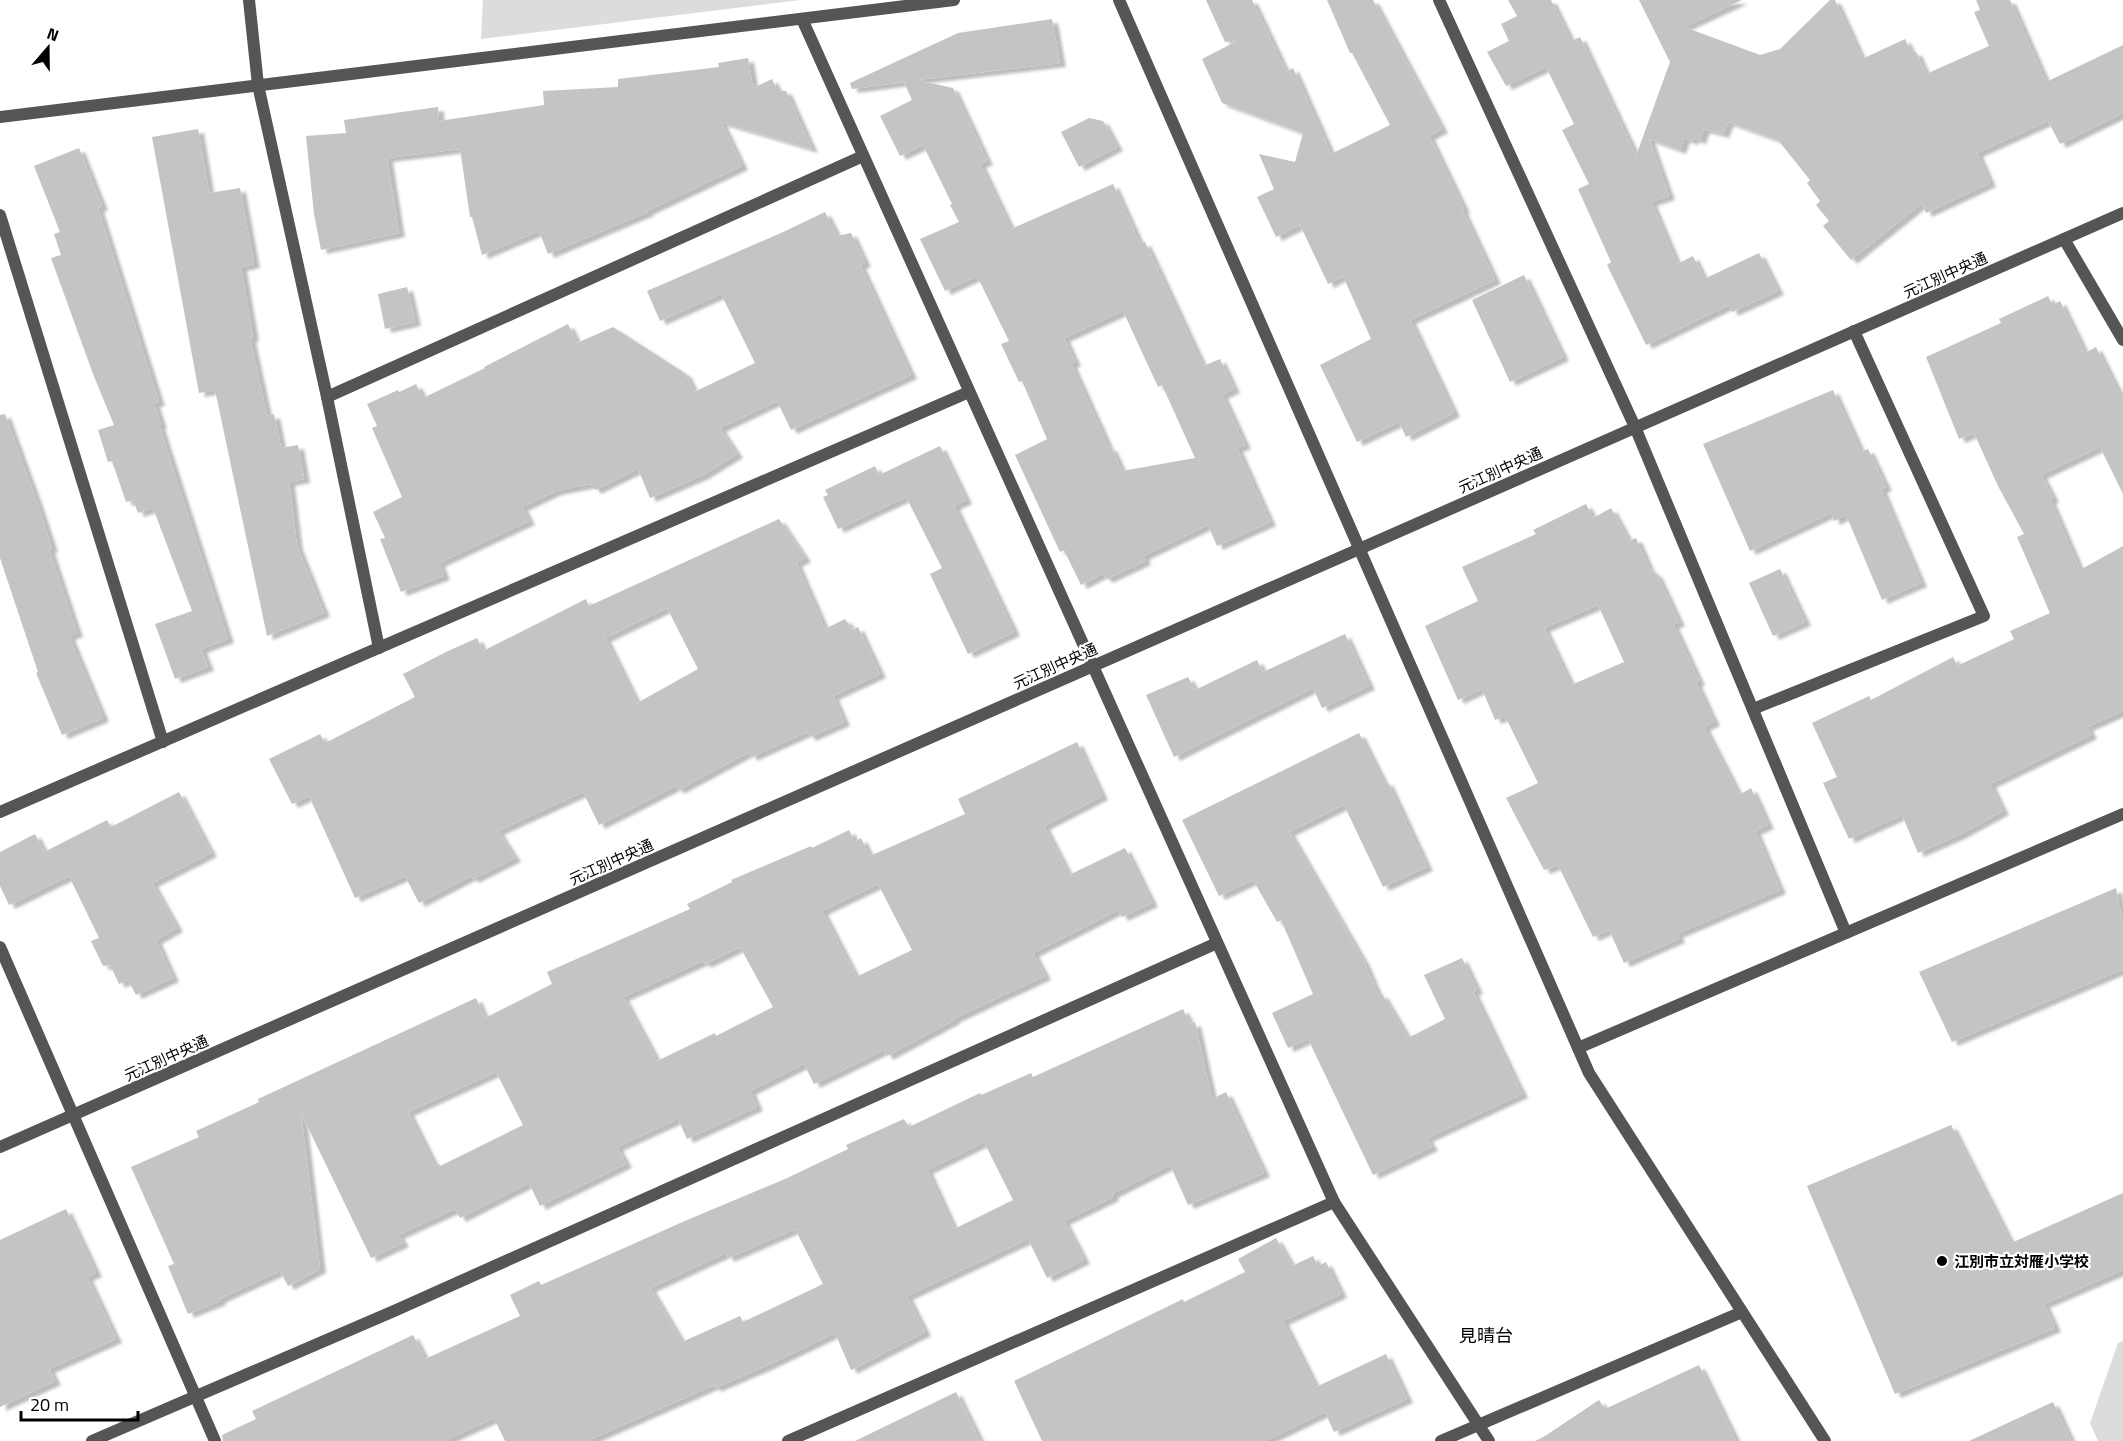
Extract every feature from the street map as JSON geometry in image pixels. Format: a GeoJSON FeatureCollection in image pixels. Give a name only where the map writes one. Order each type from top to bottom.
{"type":"FeatureCollection","features":[{"type":"Feature","properties":{"kind":"street"},"geometry":{"type":"LineString","coordinates":[[249,0],[258,85],[327,397],[379,648]]}},
{"type":"Feature","properties":{"kind":"street"},"geometry":{"type":"LineString","coordinates":[[0,117],[954,0]]}},
{"type":"Feature","properties":{"kind":"street"},"geometry":{"type":"LineString","coordinates":[[1119,0],[1589,1073],[1825,1441]]}},
{"type":"Feature","properties":{"kind":"street"},"geometry":{"type":"LineString","coordinates":[[1439,0],[1635,427],[1846,933]]}},
{"type":"Feature","properties":{"kind":"street"},"geometry":{"type":"LineString","coordinates":[[802,19],[1334,1202],[1489,1441]]}},
{"type":"Feature","properties":{"kind":"street"},"geometry":{"type":"LineString","coordinates":[[327,397],[863,156]]}},
{"type":"Feature","properties":{"kind":"street","name":"元江別中央通"},"geometry":{"type":"LineString","coordinates":[[0,1147],[2123,213]]}},
{"type":"Feature","properties":{"kind":"street"},"geometry":{"type":"LineString","coordinates":[[0,215],[163,741]]}},
{"type":"Feature","properties":{"kind":"street"},"geometry":{"type":"LineString","coordinates":[[2064,239],[2123,340]]}},
{"type":"Feature","properties":{"kind":"street"},"geometry":{"type":"LineString","coordinates":[[1753,709],[1984,616],[1854,331]]}},
{"type":"Feature","properties":{"kind":"street"},"geometry":{"type":"LineString","coordinates":[[0,812],[969,392]]}},
{"type":"Feature","properties":{"kind":"street"},"geometry":{"type":"LineString","coordinates":[[1578,1048],[2123,814]]}},
{"type":"Feature","properties":{"kind":"street"},"geometry":{"type":"LineString","coordinates":[[92,1441],[394,1311],[1217,943]]}},
{"type":"Feature","properties":{"kind":"street"},"geometry":{"type":"LineString","coordinates":[[0,947],[215,1441]]}},
{"type":"Feature","properties":{"kind":"street"},"geometry":{"type":"LineString","coordinates":[[788,1441],[1334,1202]]}},
{"type":"Feature","properties":{"kind":"street"},"geometry":{"type":"LineString","coordinates":[[1441,1441],[1742,1312]]}},
{"type":"Feature","properties":{"kind":"shaded area"},"geometry":{"type":"Polygon","coordinates":[[[483,0],[800,0],[481,39],[483,0]]]}},
{"type":"Feature","properties":{"kind":"shaded area"},"geometry":{"type":"Polygon","coordinates":[[[2123,1341],[2123,1441],[2098,1441],[2090,1423],[2118,1343],[2123,1341]]]}},
{"type":"Feature","properties":{"kind":"building"},"geometry":{"type":"Polygon","coordinates":[[[1206,0],[1252,0],[1286,72],[1293,68],[1331,154],[1390,125],[1350,53],[1327,0],[1373,0],[1442,129],[1429,136],[1495,280],[1410,320],[1454,413],[1406,437],[1399,422],[1357,442],[1320,365],[1371,339],[1343,276],[1328,284],[1300,225],[1276,237],[1257,197],[1274,189],[1259,154],[1295,162],[1303,133],[1222,103],[1202,59],[1237,41],[1225,42],[1206,0]]]}},
{"type":"Feature","properties":{"kind":"building"},"geometry":{"type":"Polygon","coordinates":[[[1508,0],[1551,0],[1571,41],[1580,37],[1636,156],[1670,62],[1639,0],[1742,0],[1684,27],[1760,55],[1780,49],[1830,0],[1835,0],[1862,59],[1905,39],[1911,52],[1916,52],[1926,74],[1989,46],[1974,12],[1980,10],[1976,0],[2010,0],[2046,82],[2123,45],[2123,113],[2060,144],[2048,121],[1977,153],[1990,183],[1926,213],[1922,203],[1851,260],[1823,226],[1829,221],[1816,205],[1820,201],[1807,183],[1810,180],[1778,140],[1728,122],[1723,134],[1704,129],[1700,140],[1693,138],[1692,141],[1684,138],[1680,150],[1649,139],[1669,196],[1651,202],[1677,264],[1693,256],[1704,279],[1759,253],[1778,291],[1732,312],[1729,305],[1646,345],[1607,265],[1611,262],[1578,189],[1589,184],[1562,130],[1574,124],[1546,67],[1506,86],[1487,52],[1509,41],[1501,24],[1517,16],[1508,0]]]}},
{"type":"Feature","properties":{"kind":"building"},"geometry":{"type":"Polygon","coordinates":[[[1052,19],[1060,63],[917,80],[953,88],[987,161],[980,164],[1011,229],[1113,184],[1140,244],[1145,242],[1203,366],[1220,359],[1234,389],[1222,395],[1245,445],[1237,448],[1270,522],[1217,546],[1208,525],[1143,556],[1145,561],[1107,579],[1102,574],[1081,585],[1064,550],[1060,552],[1015,455],[1047,439],[1022,381],[1019,382],[1001,344],[1009,341],[977,276],[945,291],[920,239],[959,222],[923,145],[900,156],[880,116],[912,100],[904,82],[852,89],[850,83],[958,33],[1052,19]],[[1123,311],[1064,338],[1075,362],[1071,364],[1109,448],[1111,447],[1122,471],[1195,458],[1162,385],[1158,387],[1123,311]]]}},
{"type":"Feature","properties":{"kind":"building"},"geometry":{"type":"Polygon","coordinates":[[[748,58],[753,88],[772,79],[777,90],[786,91],[812,149],[721,122],[742,166],[648,212],[548,254],[539,231],[482,255],[472,217],[470,217],[460,149],[387,158],[399,233],[321,250],[314,214],[306,136],[346,133],[344,120],[438,107],[439,121],[544,105],[543,91],[618,87],[618,79],[719,67],[718,63],[748,58]]]}},
{"type":"Feature","properties":{"kind":"building"},"geometry":{"type":"Polygon","coordinates":[[[1089,118],[1103,121],[1117,147],[1079,167],[1061,132],[1089,118]]]}},
{"type":"Feature","properties":{"kind":"building"},"geometry":{"type":"Polygon","coordinates":[[[198,129],[209,193],[240,188],[254,264],[241,267],[253,337],[250,338],[267,416],[274,414],[281,448],[298,445],[304,479],[289,482],[297,546],[324,613],[267,636],[215,390],[199,393],[152,137],[198,129]]]}},
{"type":"Feature","properties":{"kind":"building"},"geometry":{"type":"Polygon","coordinates":[[[79,148],[102,206],[98,208],[159,402],[154,403],[161,425],[159,425],[228,639],[201,649],[208,667],[175,679],[155,624],[192,611],[153,508],[138,513],[133,500],[126,502],[112,461],[108,462],[98,430],[114,425],[51,258],[61,255],[54,234],[60,232],[34,166],[79,148]]]}},
{"type":"Feature","properties":{"kind":"building"},"geometry":{"type":"Polygon","coordinates":[[[825,212],[837,236],[851,233],[865,263],[860,265],[911,375],[791,430],[777,401],[720,428],[737,454],[703,475],[650,498],[638,469],[595,490],[591,484],[556,491],[522,507],[529,521],[439,563],[444,576],[401,592],[380,539],[385,538],[373,512],[402,497],[372,428],[377,426],[367,404],[416,384],[423,398],[568,324],[577,343],[613,327],[686,374],[694,392],[755,363],[721,294],[660,321],[647,291],[825,212]]]}},
{"type":"Feature","properties":{"kind":"building"},"geometry":{"type":"Polygon","coordinates":[[[1524,275],[1563,357],[1510,382],[1472,300],[1524,275]]]}},
{"type":"Feature","properties":{"kind":"building"},"geometry":{"type":"Polygon","coordinates":[[[407,287],[415,322],[385,329],[378,294],[407,287]]]}},
{"type":"Feature","properties":{"kind":"building"},"geometry":{"type":"Polygon","coordinates":[[[2048,296],[2052,305],[2060,301],[2085,353],[2096,347],[2123,401],[2123,494],[2100,447],[2041,475],[2053,498],[2050,500],[2080,570],[2123,546],[2123,711],[2087,727],[2091,735],[1990,784],[2003,811],[1959,835],[1918,853],[1902,815],[1849,839],[1823,783],[1837,777],[1812,723],[1869,696],[1871,700],[1953,657],[1957,666],[2014,639],[2010,631],[2050,613],[2017,537],[2024,534],[1998,486],[1974,433],[1959,439],[1926,357],[2001,323],[1999,319],[2048,296]]]}},
{"type":"Feature","properties":{"kind":"building"},"geometry":{"type":"Polygon","coordinates":[[[1833,390],[1861,452],[1868,449],[1886,487],[1881,489],[1921,583],[1882,600],[1846,515],[1834,521],[1831,513],[1750,551],[1703,444],[1833,390]]]}},
{"type":"Feature","properties":{"kind":"building"},"geometry":{"type":"Polygon","coordinates":[[[5,414],[39,508],[52,548],[49,549],[77,633],[69,636],[103,718],[62,735],[36,673],[38,672],[0,558],[0,415],[5,414]]]}},
{"type":"Feature","properties":{"kind":"building"},"geometry":{"type":"Polygon","coordinates":[[[940,446],[966,500],[954,506],[1014,632],[968,654],[930,574],[942,568],[906,497],[838,529],[823,497],[828,495],[825,490],[875,466],[879,475],[940,446]]]}},
{"type":"Feature","properties":{"kind":"building"},"geometry":{"type":"Polygon","coordinates":[[[1586,504],[1593,518],[1611,508],[1629,541],[1636,538],[1649,568],[1657,575],[1679,622],[1673,625],[1699,681],[1696,683],[1714,722],[1704,727],[1739,795],[1751,788],[1768,825],[1755,831],[1780,890],[1677,934],[1679,939],[1624,963],[1609,930],[1593,937],[1558,865],[1544,870],[1506,798],[1538,783],[1505,716],[1495,720],[1482,689],[1458,700],[1425,626],[1478,601],[1462,567],[1536,534],[1533,530],[1586,504]],[[1598,605],[1544,628],[1571,685],[1624,662],[1598,605]]]}},
{"type":"Feature","properties":{"kind":"building"},"geometry":{"type":"Polygon","coordinates":[[[779,519],[805,558],[796,563],[825,629],[845,619],[853,630],[858,627],[880,674],[833,696],[844,722],[810,737],[807,732],[751,757],[749,752],[678,790],[676,786],[599,825],[583,792],[498,831],[515,858],[473,879],[471,876],[419,903],[405,876],[355,898],[309,796],[292,804],[269,759],[320,734],[325,743],[415,697],[403,674],[448,651],[477,638],[483,651],[586,599],[589,606],[779,519]],[[667,608],[605,638],[637,703],[698,669],[667,608]]]}},
{"type":"Feature","properties":{"kind":"building"},"geometry":{"type":"Polygon","coordinates":[[[1780,569],[1805,622],[1773,636],[1749,583],[1780,569]]]}},
{"type":"Feature","properties":{"kind":"building"},"geometry":{"type":"Polygon","coordinates":[[[1345,634],[1369,686],[1322,708],[1313,688],[1174,757],[1146,695],[1188,677],[1195,690],[1257,660],[1263,672],[1345,634]]]}},
{"type":"Feature","properties":{"kind":"building"},"geometry":{"type":"Polygon","coordinates":[[[1359,733],[1384,783],[1387,781],[1427,867],[1383,887],[1344,805],[1289,832],[1364,962],[1378,995],[1382,994],[1408,1038],[1445,1019],[1424,975],[1462,958],[1477,990],[1473,992],[1522,1094],[1427,1138],[1432,1147],[1373,1175],[1308,1039],[1288,1048],[1272,1013],[1313,994],[1281,920],[1277,922],[1253,880],[1219,896],[1182,820],[1359,733]]]}},
{"type":"Feature","properties":{"kind":"building"},"geometry":{"type":"Polygon","coordinates":[[[1077,742],[1102,796],[1044,826],[1069,875],[1125,848],[1152,903],[1122,917],[1118,910],[1033,953],[1045,976],[953,1019],[887,1056],[884,1050],[814,1084],[804,1064],[750,1091],[757,1107],[687,1139],[678,1119],[617,1147],[626,1164],[540,1206],[529,1183],[460,1218],[455,1209],[398,1235],[403,1243],[371,1258],[301,1113],[320,1269],[288,1286],[280,1271],[188,1314],[168,1266],[174,1264],[131,1167],[199,1137],[196,1131],[259,1102],[258,1099],[476,998],[485,1018],[552,984],[547,972],[690,909],[687,904],[732,882],[731,880],[811,846],[812,848],[849,830],[855,842],[861,838],[870,856],[965,814],[958,799],[1077,742]],[[878,884],[822,911],[856,977],[912,950],[878,884]],[[740,947],[705,964],[703,961],[623,997],[657,1061],[715,1033],[716,1036],[773,1007],[740,947]],[[496,1072],[408,1112],[435,1166],[439,1164],[440,1166],[523,1125],[496,1072]]]}},
{"type":"Feature","properties":{"kind":"building"},"geometry":{"type":"Polygon","coordinates":[[[179,792],[211,853],[152,883],[177,928],[156,940],[173,978],[136,995],[128,980],[119,984],[110,965],[103,966],[91,941],[99,938],[69,876],[9,905],[0,886],[0,852],[35,834],[44,852],[107,820],[111,827],[179,792]]]}},
{"type":"Feature","properties":{"kind":"building"},"geometry":{"type":"Polygon","coordinates":[[[2116,888],[2123,923],[2123,969],[1952,1042],[1919,972],[2116,888]]]}},
{"type":"Feature","properties":{"kind":"building"},"geometry":{"type":"Polygon","coordinates":[[[1183,1009],[1190,1024],[1195,1022],[1212,1099],[1226,1092],[1264,1173],[1188,1205],[1170,1165],[1064,1221],[1084,1260],[1047,1278],[1028,1239],[907,1296],[925,1332],[851,1370],[835,1333],[766,1366],[715,1388],[714,1385],[587,1441],[505,1441],[494,1418],[444,1441],[223,1441],[222,1435],[256,1419],[252,1411],[413,1335],[425,1359],[520,1316],[510,1295],[539,1281],[541,1285],[785,1179],[848,1149],[846,1145],[904,1119],[909,1127],[980,1093],[981,1095],[1031,1073],[1033,1077],[1183,1009]],[[984,1142],[927,1170],[954,1229],[1013,1200],[984,1142]],[[795,1229],[728,1258],[726,1253],[650,1288],[682,1342],[740,1316],[743,1322],[823,1284],[795,1229]]]}},
{"type":"Feature","properties":{"kind":"building"},"geometry":{"type":"Polygon","coordinates":[[[1951,1125],[2011,1243],[2123,1193],[2123,1270],[2044,1304],[2055,1328],[1895,1394],[1807,1186],[1951,1125]]]}},
{"type":"Feature","properties":{"kind":"building"},"geometry":{"type":"Polygon","coordinates":[[[66,1209],[96,1273],[87,1277],[116,1339],[49,1369],[55,1381],[0,1407],[0,1240],[66,1209]]]}},
{"type":"Feature","properties":{"kind":"building"},"geometry":{"type":"Polygon","coordinates":[[[1276,1238],[1292,1266],[1313,1256],[1318,1266],[1326,1262],[1341,1294],[1283,1321],[1316,1387],[1386,1354],[1407,1399],[1334,1432],[1325,1412],[1265,1441],[1042,1441],[1014,1381],[1183,1299],[1184,1302],[1245,1272],[1238,1259],[1276,1238]]]}},
{"type":"Feature","properties":{"kind":"building"},"geometry":{"type":"Polygon","coordinates":[[[1699,1365],[1736,1441],[1535,1441],[1599,1400],[1605,1409],[1699,1365]]]}},
{"type":"Feature","properties":{"kind":"building"},"geometry":{"type":"Polygon","coordinates":[[[956,1392],[980,1441],[855,1441],[956,1392]]]}},
{"type":"Feature","properties":{"kind":"building"},"geometry":{"type":"Polygon","coordinates":[[[2053,1402],[2071,1441],[1969,1441],[2053,1402]]]}},
{"type":"Feature","properties":{"kind":"place","name":"江別市立対雁小学校"},"geometry":{"type":"Point","coordinates":[1942,1261]}},
{"type":"Feature","properties":{"kind":"district","name":"見晴台"},"geometry":{"type":"Point","coordinates":[1486,1335]}}]}
